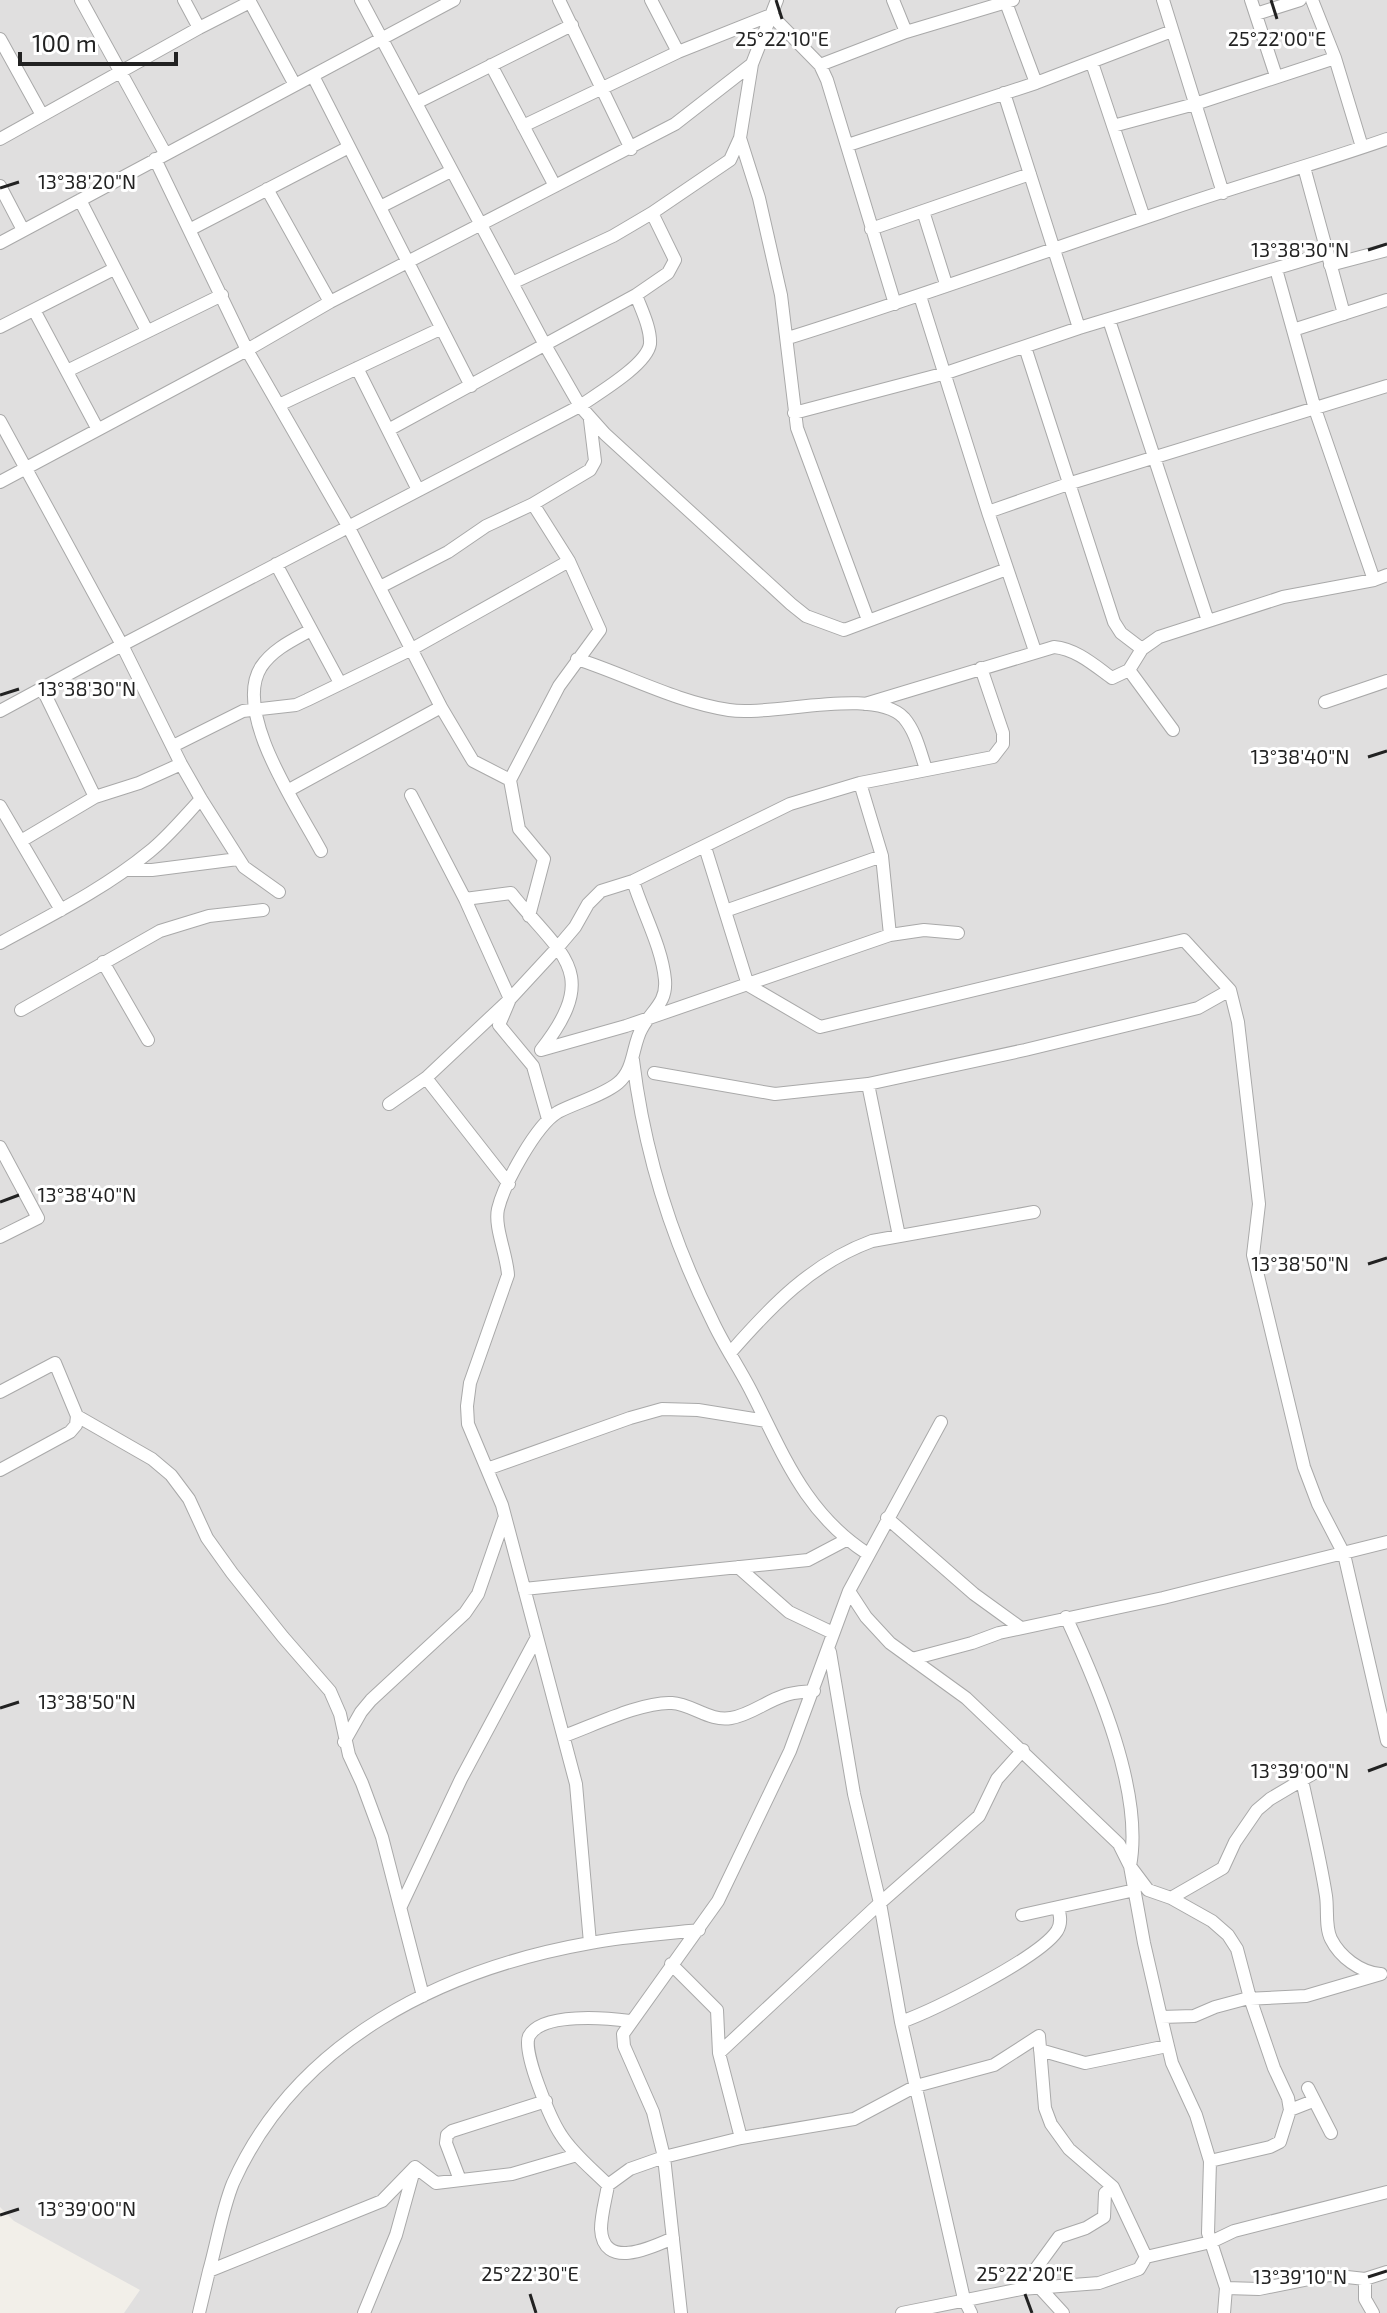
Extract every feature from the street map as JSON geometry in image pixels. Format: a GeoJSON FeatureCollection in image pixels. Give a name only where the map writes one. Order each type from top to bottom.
{"type":"FeatureCollection","features":[{"type":"Feature","properties":{"kind":"street"},"geometry":{"type":"LineString","coordinates":[[81,0],[160,156],[247,350],[348,526],[441,707],[473,761],[510,780]]}},
{"type":"Feature","properties":{"kind":"street"},"geometry":{"type":"LineString","coordinates":[[184,0],[199,28]]}},
{"type":"Feature","properties":{"kind":"street"},"geometry":{"type":"LineString","coordinates":[[361,0],[479,225],[580,406],[806,616],[844,630],[1007,569]]}},
{"type":"Feature","properties":{"kind":"street"},"geometry":{"type":"LineString","coordinates":[[0,243],[454,0]]}},
{"type":"Feature","properties":{"kind":"street"},"geometry":{"type":"LineString","coordinates":[[559,0],[631,149]]}},
{"type":"Feature","properties":{"kind":"street"},"geometry":{"type":"LineString","coordinates":[[651,0],[678,52]]}},
{"type":"Feature","properties":{"kind":"street"},"geometry":{"type":"LineString","coordinates":[[512,283],[613,236],[730,160],[740,138],[752,64],[777,0]]}},
{"type":"Feature","properties":{"kind":"street"},"geometry":{"type":"LineString","coordinates":[[893,0],[906,32]]}},
{"type":"Feature","properties":{"kind":"street"},"geometry":{"type":"LineString","coordinates":[[1163,0],[1223,193]]}},
{"type":"Feature","properties":{"kind":"street"},"geometry":{"type":"LineString","coordinates":[[1251,0],[1276,76]]}},
{"type":"Feature","properties":{"kind":"street"},"geometry":{"type":"LineString","coordinates":[[1256,14],[1300,0]]}},
{"type":"Feature","properties":{"kind":"street"},"geometry":{"type":"LineString","coordinates":[[1312,0],[1335,58],[1362,147]]}},
{"type":"Feature","properties":{"kind":"street"},"geometry":{"type":"LineString","coordinates":[[0,139],[249,1],[295,85]]}},
{"type":"Feature","properties":{"kind":"street"},"geometry":{"type":"LineString","coordinates":[[820,65],[906,32],[1008,1],[1036,83]]}},
{"type":"Feature","properties":{"kind":"street"},"geometry":{"type":"LineString","coordinates":[[523,126],[678,52],[771,15]]}},
{"type":"Feature","properties":{"kind":"street"},"geometry":{"type":"LineString","coordinates":[[771,15],[820,65],[827,80],[895,304]]}},
{"type":"Feature","properties":{"kind":"street"},"geometry":{"type":"LineString","coordinates":[[416,103],[572,25]]}},
{"type":"Feature","properties":{"kind":"street"},"geometry":{"type":"LineString","coordinates":[[848,145],[1036,83],[1172,31]]}},
{"type":"Feature","properties":{"kind":"street"},"geometry":{"type":"LineString","coordinates":[[0,39],[42,115]]}},
{"type":"Feature","properties":{"kind":"street"},"geometry":{"type":"LineString","coordinates":[[1113,126],[1195,104],[1335,58]]}},
{"type":"Feature","properties":{"kind":"street"},"geometry":{"type":"LineString","coordinates":[[0,69],[12,61]]}},
{"type":"Feature","properties":{"kind":"street"},"geometry":{"type":"LineString","coordinates":[[1092,63],[1144,218]]}},
{"type":"Feature","properties":{"kind":"street"},"geometry":{"type":"LineString","coordinates":[[0,482],[330,302],[631,149],[690,115],[752,64]]}},
{"type":"Feature","properties":{"kind":"street"},"geometry":{"type":"LineString","coordinates":[[491,65],[555,186]]}},
{"type":"Feature","properties":{"kind":"street"},"geometry":{"type":"LineString","coordinates":[[313,76],[471,386]]}},
{"type":"Feature","properties":{"kind":"street"},"geometry":{"type":"LineString","coordinates":[[1004,93],[1079,328]]}},
{"type":"Feature","properties":{"kind":"street"},"geometry":{"type":"LineString","coordinates":[[740,138],[759,198],[788,338],[794,413],[805,455],[868,620]]}},
{"type":"Feature","properties":{"kind":"street"},"geometry":{"type":"LineString","coordinates":[[788,338],[1386,140]]}},
{"type":"Feature","properties":{"kind":"street"},"geometry":{"type":"LineString","coordinates":[[191,229],[349,147]]}},
{"type":"Feature","properties":{"kind":"street"},"geometry":{"type":"LineString","coordinates":[[1304,167],[1344,314]]}},
{"type":"Feature","properties":{"kind":"street"},"geometry":{"type":"LineString","coordinates":[[380,207],[451,171]]}},
{"type":"Feature","properties":{"kind":"street"},"geometry":{"type":"LineString","coordinates":[[871,229],[1030,174]]}},
{"type":"Feature","properties":{"kind":"street"},"geometry":{"type":"LineString","coordinates":[[0,186],[23,230]]}},
{"type":"Feature","properties":{"kind":"street"},"geometry":{"type":"LineString","coordinates":[[267,189],[330,302]]}},
{"type":"Feature","properties":{"kind":"street"},"geometry":{"type":"LineString","coordinates":[[80,200],[147,331]]}},
{"type":"Feature","properties":{"kind":"street"},"geometry":{"type":"LineString","coordinates":[[923,211],[946,284]]}},
{"type":"Feature","properties":{"kind":"street"},"geometry":{"type":"LineString","coordinates":[[390,429],[636,295],[668,273],[675,260],[652,213]]}},
{"type":"Feature","properties":{"kind":"street"},"geometry":{"type":"LineString","coordinates":[[794,413],[946,373],[1079,328],[1276,269],[1387,250]]}},
{"type":"Feature","properties":{"kind":"street"},"geometry":{"type":"LineString","coordinates":[[0,327],[114,269]]}},
{"type":"Feature","properties":{"kind":"street"},"geometry":{"type":"LineString","coordinates":[[1276,269],[1315,409],[1374,580]]}},
{"type":"Feature","properties":{"kind":"street"},"geometry":{"type":"LineString","coordinates":[[67,371],[222,295]]}},
{"type":"Feature","properties":{"kind":"street"},"geometry":{"type":"LineString","coordinates":[[0,711],[580,406],[635,366],[650,348],[636,295]]}},
{"type":"Feature","properties":{"kind":"street"},"geometry":{"type":"LineString","coordinates":[[920,296],[1035,651]]}},
{"type":"Feature","properties":{"kind":"street"},"geometry":{"type":"LineString","coordinates":[[1293,330],[1387,300]]}},
{"type":"Feature","properties":{"kind":"street"},"geometry":{"type":"LineString","coordinates":[[34,310],[97,428]]}},
{"type":"Feature","properties":{"kind":"street"},"geometry":{"type":"LineString","coordinates":[[1109,320],[1208,621]]}},
{"type":"Feature","properties":{"kind":"street"},"geometry":{"type":"LineString","coordinates":[[279,405],[440,329]]}},
{"type":"Feature","properties":{"kind":"street"},"geometry":{"type":"LineString","coordinates":[[1025,347],[1114,622],[1121,633],[1142,649]]}},
{"type":"Feature","properties":{"kind":"street"},"geometry":{"type":"LineString","coordinates":[[357,368],[418,490]]}},
{"type":"Feature","properties":{"kind":"street"},"geometry":{"type":"LineString","coordinates":[[988,512],[1071,483],[1387,386]]}},
{"type":"Feature","properties":{"kind":"street"},"geometry":{"type":"LineString","coordinates":[[380,587],[582,475],[595,461],[590,418]]}},
{"type":"Feature","properties":{"kind":"street"},"geometry":{"type":"LineString","coordinates":[[0,421],[122,645],[201,799],[238,859],[279,892]]}},
{"type":"Feature","properties":{"kind":"street"},"geometry":{"type":"LineString","coordinates":[[529,916],[544,859],[519,829],[510,780],[551,699],[600,630],[569,561],[533,504]]}},
{"type":"Feature","properties":{"kind":"street"},"geometry":{"type":"LineString","coordinates":[[173,746],[230,716],[255,709],[296,705],[412,649],[569,561]]}},
{"type":"Feature","properties":{"kind":"street"},"geometry":{"type":"LineString","coordinates":[[276,564],[340,683]]}},
{"type":"Feature","properties":{"kind":"street"},"geometry":{"type":"LineString","coordinates":[[577,659],[687,700],[733,711],[865,704],[1054,647],[1065,648],[1112,678],[1129,670],[1142,649],[1159,637],[1283,597],[1387,575]]}},
{"type":"Feature","properties":{"kind":"street"},"geometry":{"type":"LineString","coordinates":[[311,630],[284,646],[262,665],[254,691],[261,732],[321,851]]}},
{"type":"Feature","properties":{"kind":"street"},"geometry":{"type":"LineString","coordinates":[[389,1104],[426,1078],[510,999],[558,947],[593,897],[610,886],[633,881],[790,804],[860,783],[988,759],[1000,749],[1003,733],[981,668]]}},
{"type":"Feature","properties":{"kind":"street"},"geometry":{"type":"LineString","coordinates":[[1129,670],[1173,730]]}},
{"type":"Feature","properties":{"kind":"street"},"geometry":{"type":"LineString","coordinates":[[1325,702],[1387,681]]}},
{"type":"Feature","properties":{"kind":"street"},"geometry":{"type":"LineString","coordinates":[[42,688],[95,797]]}},
{"type":"Feature","properties":{"kind":"street"},"geometry":{"type":"LineString","coordinates":[[865,704],[902,716],[916,737],[926,769]]}},
{"type":"Feature","properties":{"kind":"street"},"geometry":{"type":"LineString","coordinates":[[289,790],[441,707]]}},
{"type":"Feature","properties":{"kind":"street"},"geometry":{"type":"LineString","coordinates":[[21,841],[95,797],[139,783],[181,764]]}},
{"type":"Feature","properties":{"kind":"street"},"geometry":{"type":"LineString","coordinates":[[860,783],[882,856],[890,935]]}},
{"type":"Feature","properties":{"kind":"street"},"geometry":{"type":"LineString","coordinates":[[411,795],[465,899],[510,999],[499,1025],[530,1061],[548,1119]]}},
{"type":"Feature","properties":{"kind":"street"},"geometry":{"type":"LineString","coordinates":[[0,943],[126,870],[151,851],[201,799]]}},
{"type":"Feature","properties":{"kind":"street"},"geometry":{"type":"LineString","coordinates":[[0,806],[61,910]]}},
{"type":"Feature","properties":{"kind":"street"},"geometry":{"type":"LineString","coordinates":[[705,847],[748,985],[820,1027],[1184,940],[1230,990],[1238,1022],[1259,1204],[1253,1255],[1304,1467],[1318,1504],[1344,1554],[1387,1741]]}},
{"type":"Feature","properties":{"kind":"street"},"geometry":{"type":"LineString","coordinates":[[725,911],[882,856]]}},
{"type":"Feature","properties":{"kind":"street"},"geometry":{"type":"LineString","coordinates":[[126,870],[152,870],[238,859]]}},
{"type":"Feature","properties":{"kind":"street"},"geometry":{"type":"LineString","coordinates":[[590,1943],[576,1784],[502,1505],[468,1424],[467,1406],[476,1361],[508,1275],[508,1260],[497,1216],[509,1184],[535,1134],[548,1119],[618,1083],[629,1069],[639,1034],[661,1003],[665,978],[633,881]]}},
{"type":"Feature","properties":{"kind":"street"},"geometry":{"type":"LineString","coordinates":[[465,899],[511,893],[568,962],[571,987],[562,1020],[530,1061]]}},
{"type":"Feature","properties":{"kind":"street"},"geometry":{"type":"LineString","coordinates":[[21,1010],[160,931],[209,916],[263,910]]}},
{"type":"Feature","properties":{"kind":"street"},"geometry":{"type":"LineString","coordinates":[[541,1050],[598,1035],[890,935],[924,930],[958,933]]}},
{"type":"Feature","properties":{"kind":"street"},"geometry":{"type":"LineString","coordinates":[[103,962],[148,1040]]}},
{"type":"Feature","properties":{"kind":"street"},"geometry":{"type":"LineString","coordinates":[[654,1073],[775,1094],[868,1084],[1198,1008],[1230,990]]}},
{"type":"Feature","properties":{"kind":"street"},"geometry":{"type":"LineString","coordinates":[[633,1057],[643,1126],[662,1196],[682,1254],[712,1321],[808,1497],[829,1524],[868,1554]]}},
{"type":"Feature","properties":{"kind":"street"},"geometry":{"type":"LineString","coordinates":[[426,1078],[509,1184]]}},
{"type":"Feature","properties":{"kind":"street"},"geometry":{"type":"LineString","coordinates":[[868,1084],[899,1236]]}},
{"type":"Feature","properties":{"kind":"street"},"geometry":{"type":"LineString","coordinates":[[0,1147],[38,1218],[0,1237]]}},
{"type":"Feature","properties":{"kind":"street"},"geometry":{"type":"LineString","coordinates":[[730,1353],[766,1312],[822,1266],[849,1250],[872,1241],[1034,1212]]}},
{"type":"Feature","properties":{"kind":"street"},"geometry":{"type":"LineString","coordinates":[[0,1392],[55,1363],[77,1416],[76,1425],[70,1432],[0,1470]]}},
{"type":"Feature","properties":{"kind":"street"},"geometry":{"type":"LineString","coordinates":[[487,1469],[662,1409],[698,1410],[766,1421]]}},
{"type":"Feature","properties":{"kind":"street"},"geometry":{"type":"LineString","coordinates":[[77,1416],[152,1459],[171,1475],[189,1499],[207,1538],[232,1573],[330,1691],[340,1714],[344,1742],[371,1806],[401,1906],[423,1996]]}},
{"type":"Feature","properties":{"kind":"street"},"geometry":{"type":"LineString","coordinates":[[681,2313],[664,2157],[653,2112],[622,2040],[630,2021],[718,1901],[779,1775],[814,1691],[849,1591],[941,1422]]}},
{"type":"Feature","properties":{"kind":"street"},"geometry":{"type":"LineString","coordinates":[[344,1742],[371,1700],[465,1613],[478,1594],[504,1518]]}},
{"type":"Feature","properties":{"kind":"street"},"geometry":{"type":"LineString","coordinates":[[887,1518],[974,1594],[1021,1628]]}},
{"type":"Feature","properties":{"kind":"street"},"geometry":{"type":"LineString","coordinates":[[524,1589],[808,1560],[846,1540]]}},
{"type":"Feature","properties":{"kind":"street"},"geometry":{"type":"LineString","coordinates":[[912,1659],[1021,1628],[1163,1598],[1387,1542]]}},
{"type":"Feature","properties":{"kind":"street"},"geometry":{"type":"LineString","coordinates":[[738,1567],[789,1612],[831,1639],[857,1807],[880,1903],[901,2022],[964,2299],[971,2313]]}},
{"type":"Feature","properties":{"kind":"street"},"geometry":{"type":"LineString","coordinates":[[849,1591],[883,1636],[966,1698],[1109,1833],[1126,1855],[1167,2046],[1196,2115],[1210,2161],[1207,2217],[1211,2242],[1226,2288],[1224,2313]]}},
{"type":"Feature","properties":{"kind":"street"},"geometry":{"type":"LineString","coordinates":[[1066,1617],[1097,1686],[1125,1779],[1134,1834],[1130,1866],[1148,1890],[1171,1898],[1212,1921],[1228,1935],[1237,1949],[1250,1998],[1274,2068],[1288,2098],[1290,2110],[1280,2142],[1210,2161]]}},
{"type":"Feature","properties":{"kind":"street"},"geometry":{"type":"LineString","coordinates":[[401,1906],[461,1779],[537,1637]]}},
{"type":"Feature","properties":{"kind":"street"},"geometry":{"type":"LineString","coordinates":[[564,1736],[662,1703],[687,1705],[714,1717],[727,1719],[782,1696],[814,1691]]}},
{"type":"Feature","properties":{"kind":"street"},"geometry":{"type":"LineString","coordinates":[[719,2053],[979,1816],[997,1779],[1023,1750]]}},
{"type":"Feature","properties":{"kind":"street"},"geometry":{"type":"LineString","coordinates":[[1171,1898],[1223,1868],[1239,1834],[1257,1810],[1319,1770]]}},
{"type":"Feature","properties":{"kind":"street"},"geometry":{"type":"LineString","coordinates":[[1302,1780],[1326,1896],[1330,1937],[1342,1955],[1358,1967],[1370,1973],[1384,1973]]}},
{"type":"Feature","properties":{"kind":"street"},"geometry":{"type":"LineString","coordinates":[[1022,1915],[1135,1890]]}},
{"type":"Feature","properties":{"kind":"street"},"geometry":{"type":"LineString","coordinates":[[901,2022],[949,2002],[1026,1956],[1056,1932],[1060,1920],[1058,1907]]}},
{"type":"Feature","properties":{"kind":"street"},"geometry":{"type":"LineString","coordinates":[[199,2313],[232,2186],[254,2143],[284,2100],[318,2064],[365,2028],[423,1996],[483,1971],[590,1943],[699,1930]]}},
{"type":"Feature","properties":{"kind":"street"},"geometry":{"type":"LineString","coordinates":[[671,1964],[717,2010],[719,2053],[741,2138]]}},
{"type":"Feature","properties":{"kind":"street"},"geometry":{"type":"LineString","coordinates":[[1161,2017],[1194,2016],[1250,1998],[1306,1996],[1384,1973]]}},
{"type":"Feature","properties":{"kind":"street"},"geometry":{"type":"LineString","coordinates":[[608,2185],[560,2135],[531,2063],[528,2045],[530,2035],[537,2028],[564,2020],[607,2018],[630,2021]]}},
{"type":"Feature","properties":{"kind":"street"},"geometry":{"type":"LineString","coordinates":[[673,2238],[630,2254],[611,2248],[604,2240],[601,2229],[608,2185],[630,2169],[664,2157],[741,2138],[854,2119],[916,2086],[994,2065],[1039,2036],[1045,2108],[1051,2124],[1069,2149],[1113,2187],[1146,2257]]}},
{"type":"Feature","properties":{"kind":"street"},"geometry":{"type":"LineString","coordinates":[[1040,2050],[1085,2063],[1167,2046]]}},
{"type":"Feature","properties":{"kind":"street"},"geometry":{"type":"LineString","coordinates":[[1290,2110],[1310,2095],[1331,2133]]}},
{"type":"Feature","properties":{"kind":"street"},"geometry":{"type":"LineString","coordinates":[[460,2180],[446,2143],[447,2135],[546,2101]]}},
{"type":"Feature","properties":{"kind":"street"},"geometry":{"type":"LineString","coordinates":[[415,2167],[436,2183],[512,2174],[577,2155]]}},
{"type":"Feature","properties":{"kind":"street"},"geometry":{"type":"LineString","coordinates":[[209,2271],[382,2201],[415,2167]]}},
{"type":"Feature","properties":{"kind":"street"},"geometry":{"type":"LineString","coordinates":[[364,2313],[396,2235],[415,2167]]}},
{"type":"Feature","properties":{"kind":"street"},"geometry":{"type":"LineString","coordinates":[[1021,2289],[1059,2237],[1086,2228],[1104,2217],[1105,2193],[1113,2187]]}},
{"type":"Feature","properties":{"kind":"street"},"geometry":{"type":"LineString","coordinates":[[902,2313],[1021,2289],[1105,2282],[1139,2269],[1146,2257],[1211,2242],[1234,2231],[1387,2192]]}},
{"type":"Feature","properties":{"kind":"street"},"geometry":{"type":"LineString","coordinates":[[1226,2288],[1259,2289],[1329,2275],[1365,2279],[1387,2272]]}},
{"type":"Feature","properties":{"kind":"street"},"geometry":{"type":"LineString","coordinates":[[1365,2279],[1365,2299],[1373,2313]]}},
{"type":"Feature","properties":{"kind":"street"},"geometry":{"type":"LineString","coordinates":[[1040,2288],[1063,2313]]}},
{"type":"Feature","properties":{"kind":"shaded area"},"geometry":{"type":"Polygon","coordinates":[[[0,0],[1387,0],[1387,2313],[124,2313],[140,2290],[14,2221],[0,2207],[0,0]]]}}]}
